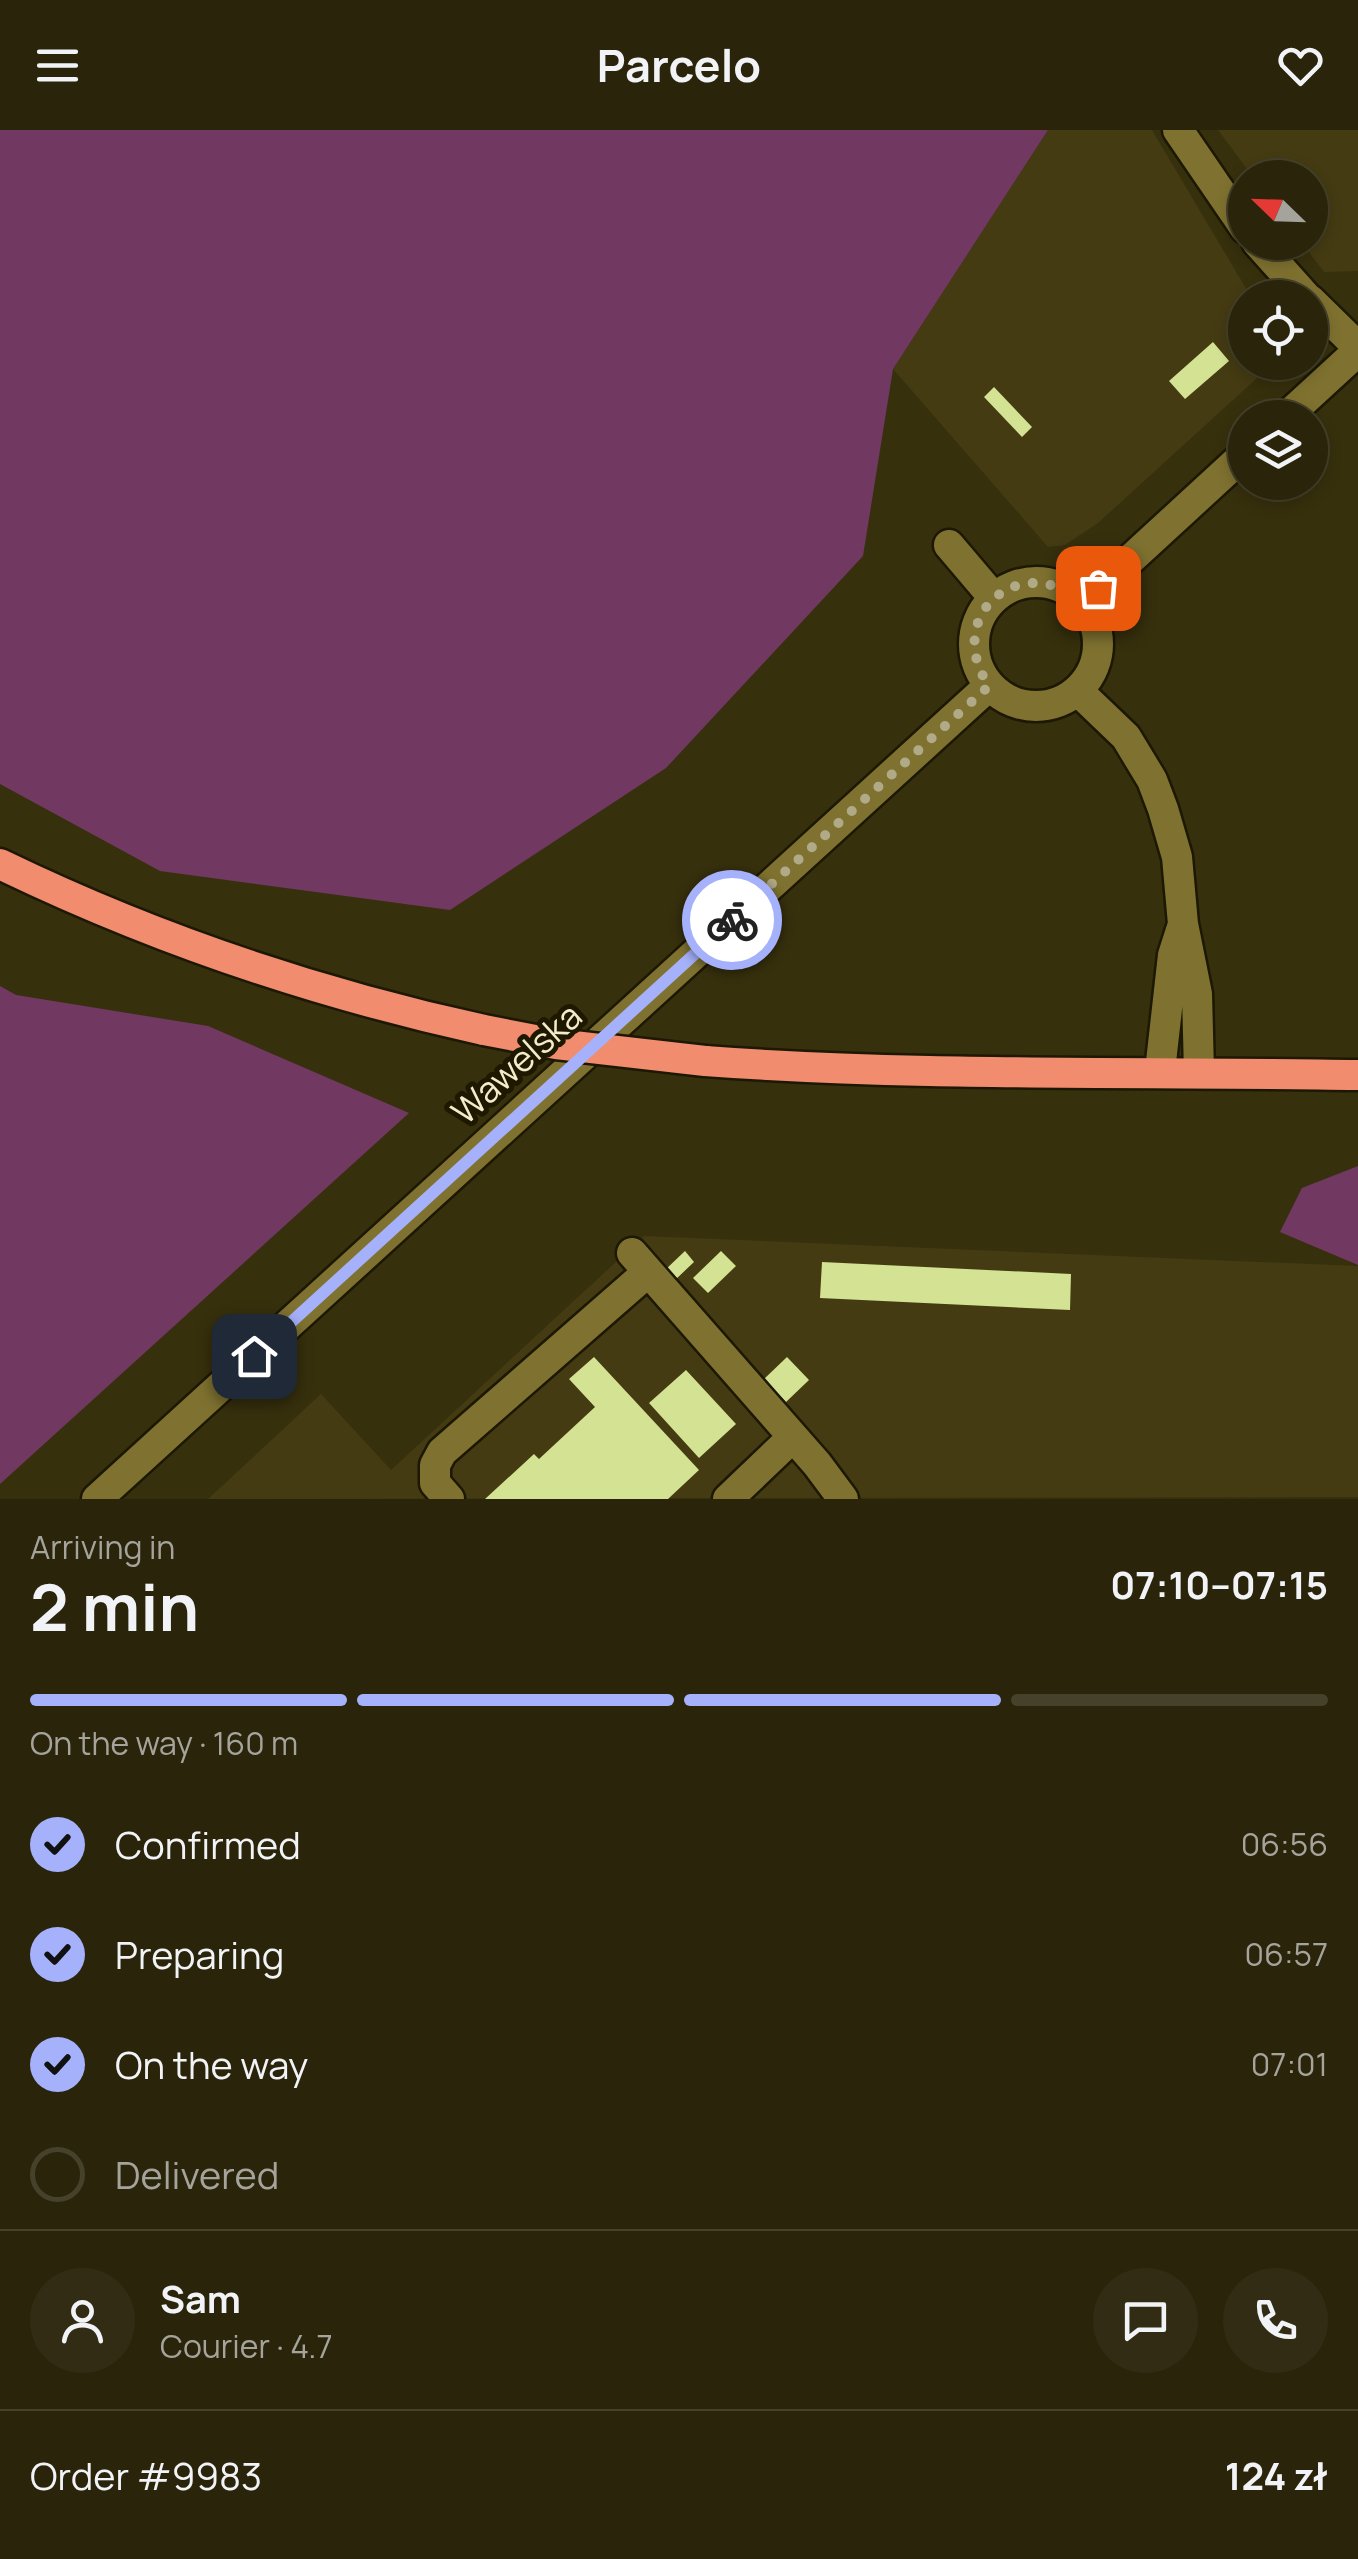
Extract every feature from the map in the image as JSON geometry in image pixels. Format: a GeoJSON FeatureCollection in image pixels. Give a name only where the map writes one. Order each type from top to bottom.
{"type":"FeatureCollection","features":[{"type":"Feature","properties":{"kind":"highway"},"geometry":{"type":"LineString","coordinates":[[0,864],[141,928],[225,958],[344,996],[556,1044],[704,1062],[868,1071],[1358,1076]]}},
{"type":"Feature","properties":{"kind":"street"},"geometry":{"type":"LineString","coordinates":[[1178,130],[1228,203]]}},
{"type":"Feature","properties":{"kind":"street"},"geometry":{"type":"LineString","coordinates":[[1273,260],[1292,280]]}},
{"type":"Feature","properties":{"kind":"street"},"geometry":{"type":"LineString","coordinates":[[1304,400],[1358,349],[1328,318]]}},
{"type":"Feature","properties":{"kind":"street"},"geometry":{"type":"LineString","coordinates":[[1083,602],[1228,470]]}},
{"type":"Feature","properties":{"kind":"street"},"geometry":{"type":"LineString","coordinates":[[949,545],[994,598]]}},
{"type":"Feature","properties":{"kind":"street"},"geometry":{"type":"LineString","coordinates":[[1040,582],[1056,585],[1083,602],[1092,616],[1099,648],[1096,664],[1078,691],[1049,706],[1032,707],[1002,697],[989,686],[980,673],[974,641],[976,625],[994,598],[1008,588],[1040,582]]}},
{"type":"Feature","properties":{"kind":"street","name":"Wawelska"},"geometry":{"type":"LineString","coordinates":[[97,1499],[989,686]]}},
{"type":"Feature","properties":{"kind":"street"},"geometry":{"type":"LineString","coordinates":[[1078,691],[1126,737],[1152,780],[1177,857],[1183,924],[1198,994],[1199,1072]]}},
{"type":"Feature","properties":{"kind":"street"},"geometry":{"type":"LineString","coordinates":[[1160,1071],[1173,955],[1183,924]]}},
{"type":"Feature","properties":{"kind":"street"},"geometry":{"type":"LineString","coordinates":[[449,1499],[435,1483],[434,1465],[442,1452],[640,1262],[843,1499]]}},
{"type":"Feature","properties":{"kind":"street"},"geometry":{"type":"LineString","coordinates":[[728,1499],[793,1437]]}},
{"type":"Feature","properties":{"kind":"shaded area"},"geometry":{"type":"Polygon","coordinates":[[[0,130],[1048,130],[893,369],[863,556],[666,768],[450,910],[160,871],[0,784],[0,130]]]}},
{"type":"Feature","properties":{"kind":"shaded area"},"geometry":{"type":"Polygon","coordinates":[[[1048,130],[1152,130],[1241,280],[1228,280],[1228,380],[1255,380],[1228,400],[1228,405],[1098,523],[1065,545],[1048,547],[893,369],[1048,130]]]}},
{"type":"Feature","properties":{"kind":"shaded area"},"geometry":{"type":"Polygon","coordinates":[[[1218,130],[1358,130],[1358,271],[1324,272],[1315,260],[1328,260],[1328,160],[1240,160],[1218,130]]]}},
{"type":"Feature","properties":{"kind":"shaded area"},"geometry":{"type":"Polygon","coordinates":[[[0,986],[16,995],[208,1026],[409,1113],[0,1484],[0,986]]]}},
{"type":"Feature","properties":{"kind":"shaded area"},"geometry":{"type":"Polygon","coordinates":[[[1358,1166],[1358,1265],[1280,1232],[1302,1188],[1358,1166]]]}},
{"type":"Feature","properties":{"kind":"shaded area"},"geometry":{"type":"Polygon","coordinates":[[[644,1236],[1358,1266],[1358,1497],[208,1499],[321,1394],[391,1470],[644,1236]]]}},
{"type":"Feature","properties":{"kind":"building"},"geometry":{"type":"Polygon","coordinates":[[[1213,342],[1228,360],[1185,399],[1169,381],[1213,342]]]}},
{"type":"Feature","properties":{"kind":"building"},"geometry":{"type":"Polygon","coordinates":[[[994,387],[1032,427],[1022,437],[984,397],[994,387]]]}},
{"type":"Feature","properties":{"kind":"building"},"geometry":{"type":"Polygon","coordinates":[[[685,1251],[694,1262],[674,1281],[665,1270],[685,1251]]]}},
{"type":"Feature","properties":{"kind":"building"},"geometry":{"type":"Polygon","coordinates":[[[721,1251],[736,1266],[708,1293],[693,1278],[721,1251]]]}},
{"type":"Feature","properties":{"kind":"building"},"geometry":{"type":"Polygon","coordinates":[[[822,1262],[1071,1274],[1070,1310],[820,1298],[822,1262]]]}},
{"type":"Feature","properties":{"kind":"building"},"geometry":{"type":"Polygon","coordinates":[[[594,1357],[699,1470],[668,1499],[485,1499],[534,1454],[539,1459],[595,1407],[569,1379],[594,1357]]]}},
{"type":"Feature","properties":{"kind":"building"},"geometry":{"type":"Polygon","coordinates":[[[787,1357],[809,1380],[786,1402],[764,1379],[787,1357]]]}},
{"type":"Feature","properties":{"kind":"building"},"geometry":{"type":"Polygon","coordinates":[[[686,1370],[736,1424],[699,1458],[649,1403],[686,1370]]]}},
{"type":"Feature","properties":{"kind":"way so far"},"geometry":{"type":"LineString","coordinates":[[732,920],[989,686],[980,673],[974,641],[976,625],[994,598],[1008,588],[1040,582],[1056,585],[1083,602],[1098,588]]}},
{"type":"Feature","properties":{"kind":"route"},"geometry":{"type":"LineString","coordinates":[[254,1356],[732,920]]}}]}
